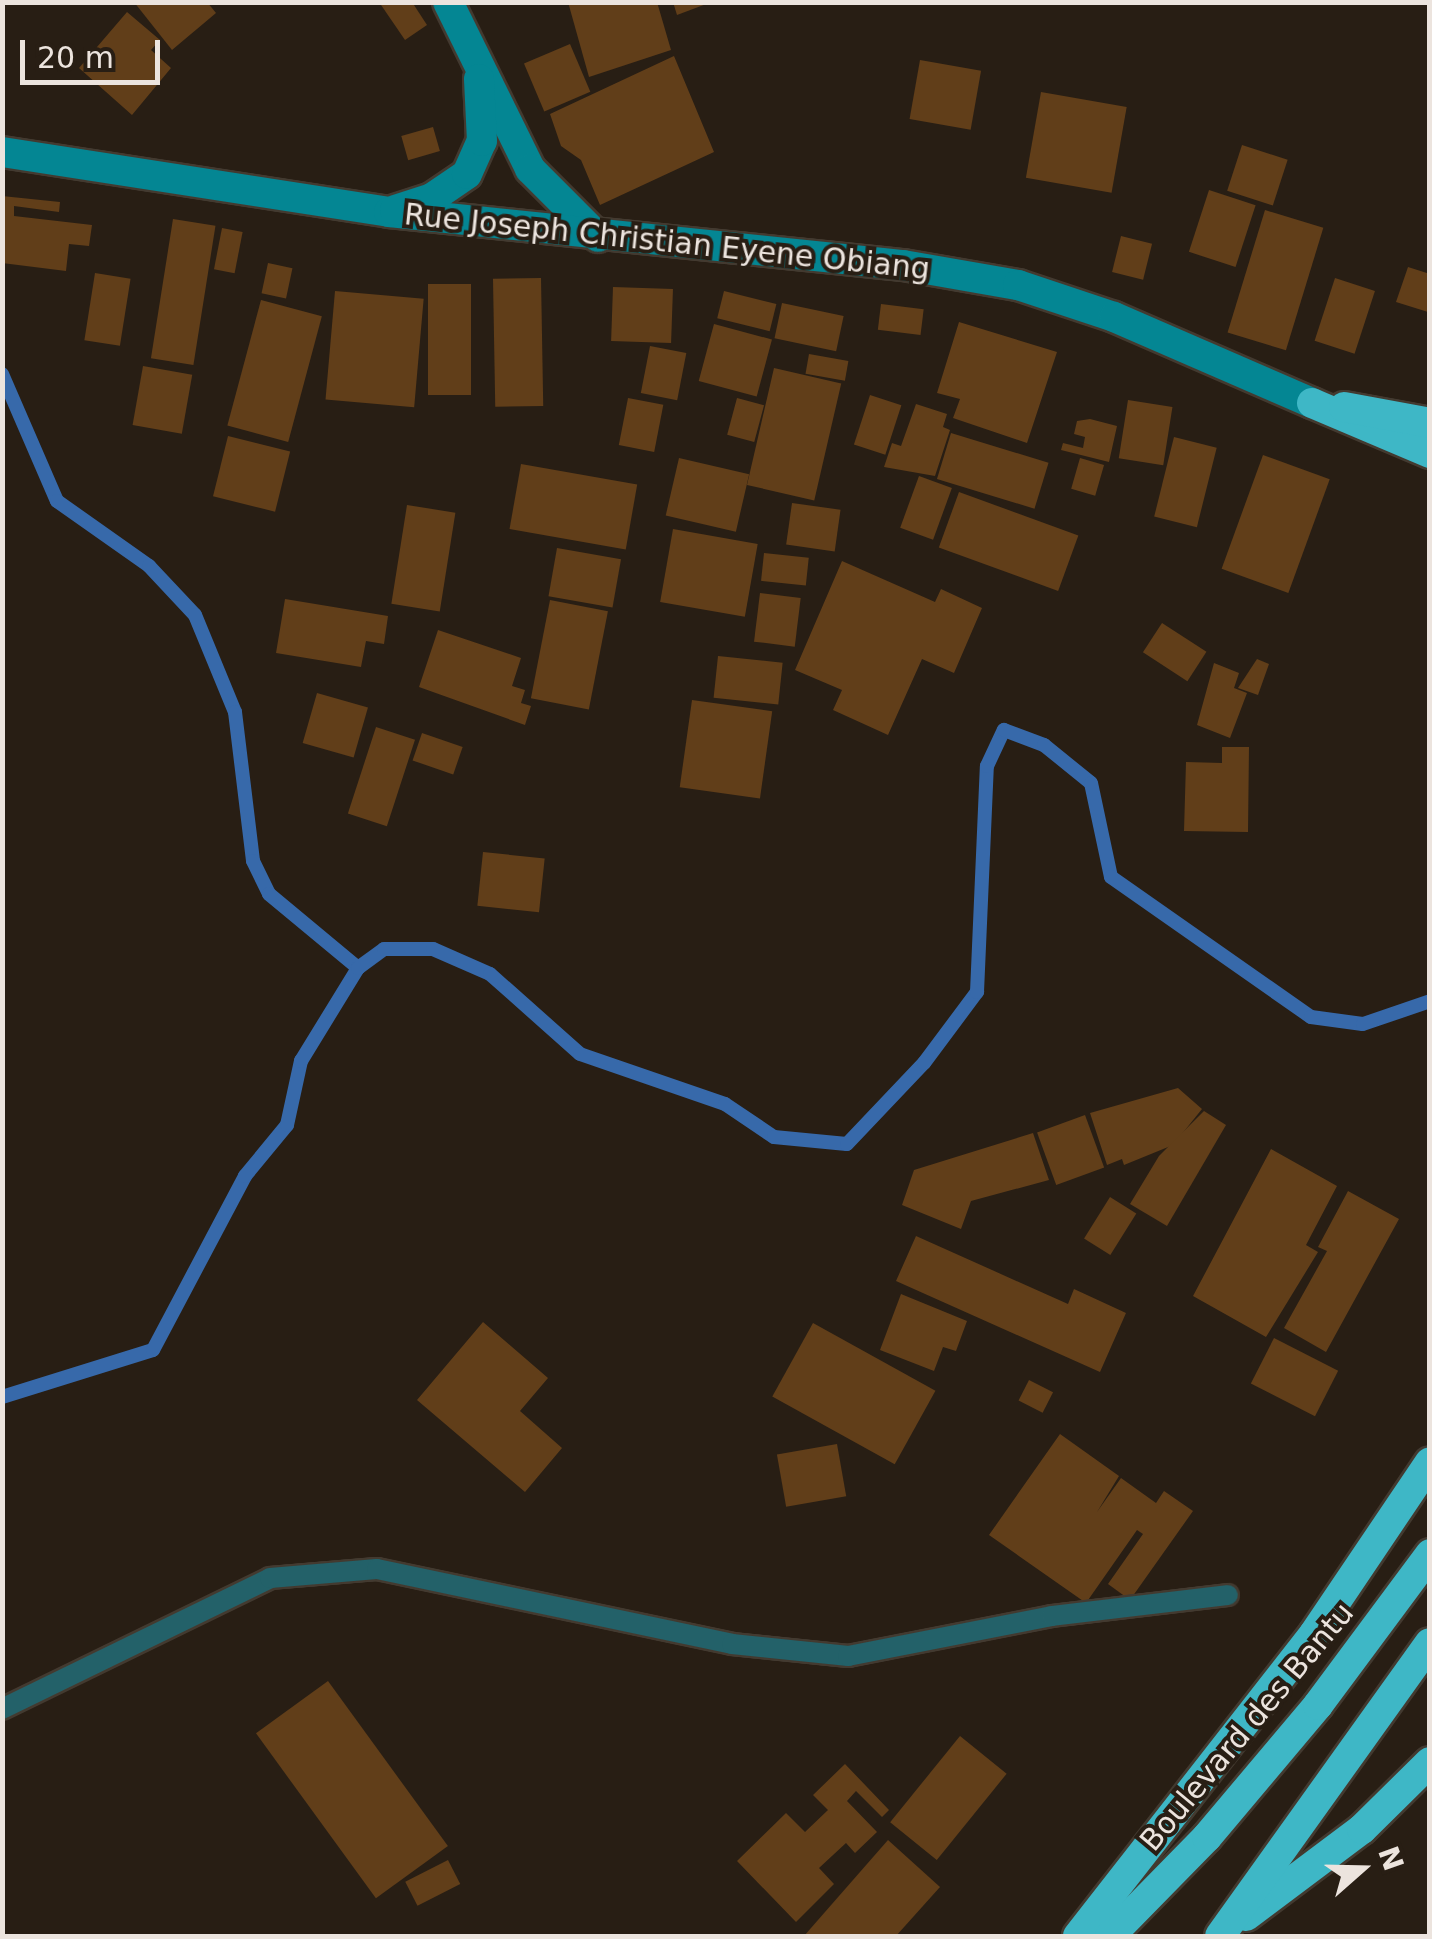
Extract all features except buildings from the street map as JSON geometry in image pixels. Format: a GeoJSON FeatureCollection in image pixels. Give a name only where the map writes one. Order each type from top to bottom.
{"type":"FeatureCollection","features":[{"type":"Feature","properties":{"kind":"highway"},"geometry":{"type":"LineString","coordinates":[[1312,403],[1430,423]]}},
{"type":"Feature","properties":{"kind":"highway"},"geometry":{"type":"LineString","coordinates":[[1312,403],[1430,453]]}},
{"type":"Feature","properties":{"kind":"highway"},"geometry":{"type":"LineString","coordinates":[[1078,1936],[1314,1634],[1430,1462]]}},
{"type":"Feature","properties":{"kind":"highway","name":"Boulevard des Bantu"},"geometry":{"type":"LineString","coordinates":[[1110,1936],[1218,1825],[1318,1705],[1430,1554]]}},
{"type":"Feature","properties":{"kind":"highway"},"geometry":{"type":"LineString","coordinates":[[1222,1934],[1430,1643]]}},
{"type":"Feature","properties":{"kind":"highway"},"geometry":{"type":"LineString","coordinates":[[1222,1934],[1362,1829],[1430,1762]]}},
{"type":"Feature","properties":{"kind":"street"},"geometry":{"type":"LineString","coordinates":[[448,2],[530,170],[600,238]]}},
{"type":"Feature","properties":{"kind":"street"},"geometry":{"type":"LineString","coordinates":[[389,212],[432,198],[467,174],[482,142],[476,62]]}},
{"type":"Feature","properties":{"kind":"street","name":"Rue Joseph Christian Eyene Obiang"},"geometry":{"type":"LineString","coordinates":[[2,152],[389,212],[600,238],[903,265],[1018,286],[1130,324],[1312,403]]}},
{"type":"Feature","properties":{"kind":"lane"},"geometry":{"type":"LineString","coordinates":[[2,1708],[270,1578],[377,1570],[732,1644],[848,1656],[1052,1616],[1228,1595]]}},
{"type":"Feature","properties":{"kind":"waterway"},"geometry":{"type":"LineString","coordinates":[[2,374],[57,501],[149,566],[195,615],[235,712],[253,861],[269,894],[358,968]]}},
{"type":"Feature","properties":{"kind":"waterway"},"geometry":{"type":"LineString","coordinates":[[2,1397],[153,1350],[245,1176],[287,1125],[301,1061],[358,968],[384,949],[433,949],[490,974],[580,1054],[725,1104],[774,1137],[847,1144],[924,1063],[977,992],[987,766],[1004,730],[1044,745],[1091,783],[1111,877],[1311,1017],[1363,1024],[1430,1001]]}}]}
